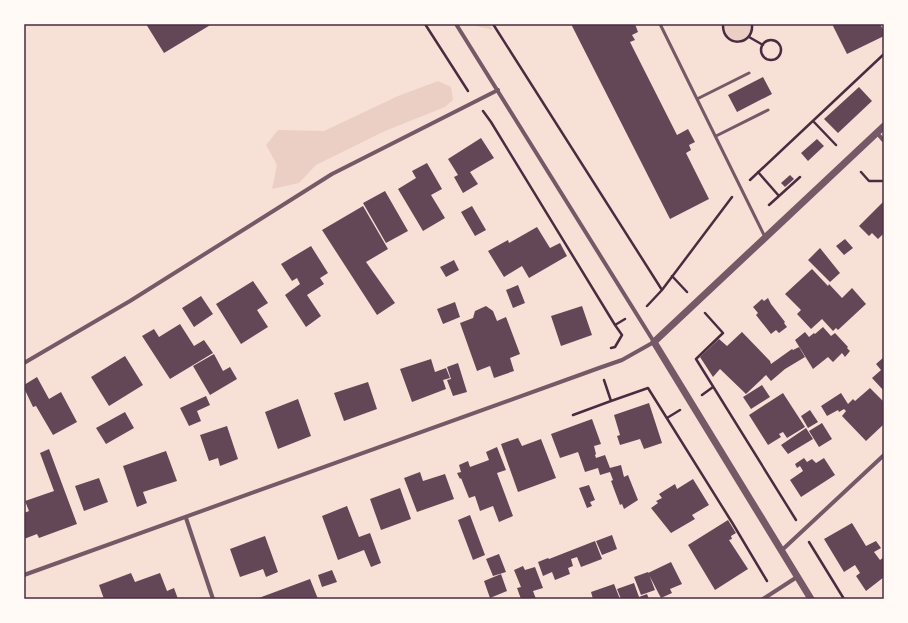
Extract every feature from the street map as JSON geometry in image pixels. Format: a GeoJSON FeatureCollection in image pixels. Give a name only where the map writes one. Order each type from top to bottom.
{"type":"FeatureCollection","features":[{"type":"Feature","properties":{"kind":"street"},"geometry":{"type":"LineString","coordinates":[[456,24],[654,342],[811,599]]}},
{"type":"Feature","properties":{"kind":"street"},"geometry":{"type":"LineString","coordinates":[[24,363],[130,301],[332,174],[498,90]]}},
{"type":"Feature","properties":{"kind":"street"},"geometry":{"type":"LineString","coordinates":[[24,575],[622,360],[654,342],[884,126]]}},
{"type":"Feature","properties":{"kind":"street"},"geometry":{"type":"LineString","coordinates":[[877,133],[884,141]]}},
{"type":"Feature","properties":{"kind":"street"},"geometry":{"type":"LineString","coordinates":[[781,550],[884,455]]}},
{"type":"Feature","properties":{"kind":"street"},"geometry":{"type":"LineString","coordinates":[[186,518],[213,599]]}},
{"type":"Feature","properties":{"kind":"street"},"geometry":{"type":"LineString","coordinates":[[763,599],[797,577]]}},
{"type":"Feature","properties":{"kind":"lane"},"geometry":{"type":"LineString","coordinates":[[660,24],[765,238]]}},
{"type":"Feature","properties":{"kind":"lane"},"geometry":{"type":"LineString","coordinates":[[697,99],[749,74]]}},
{"type":"Feature","properties":{"kind":"lane"},"geometry":{"type":"LineString","coordinates":[[716,136],[768,110]]}},
{"type":"Feature","properties":{"kind":"path"},"geometry":{"type":"LineString","coordinates":[[425,24],[465,88],[491,122],[622,335],[615,346],[608,349]]}},
{"type":"Feature","properties":{"kind":"path"},"geometry":{"type":"LineString","coordinates":[[493,24],[662,290]]}},
{"type":"Feature","properties":{"kind":"path"},"geometry":{"type":"LineString","coordinates":[[723,24],[724,33],[731,40],[740,42],[749,37],[752,32],[752,24]]}},
{"type":"Feature","properties":{"kind":"path"},"geometry":{"type":"LineString","coordinates":[[749,37],[763,45]]}},
{"type":"Feature","properties":{"kind":"path"},"geometry":{"type":"LineString","coordinates":[[769,41],[778,44],[781,49],[779,56],[771,60],[765,58],[762,53],[763,45],[769,41]]}},
{"type":"Feature","properties":{"kind":"path"},"geometry":{"type":"LineString","coordinates":[[615,325],[649,305],[662,290],[729,200],[884,54]]}},
{"type":"Feature","properties":{"kind":"path"},"geometry":{"type":"LineString","coordinates":[[813,121],[836,146]]}},
{"type":"Feature","properties":{"kind":"path"},"geometry":{"type":"LineString","coordinates":[[758,172],[779,196]]}},
{"type":"Feature","properties":{"kind":"path"},"geometry":{"type":"LineString","coordinates":[[861,172],[869,181],[884,181]]}},
{"type":"Feature","properties":{"kind":"path"},"geometry":{"type":"LineString","coordinates":[[769,205],[800,177]]}},
{"type":"Feature","properties":{"kind":"path"},"geometry":{"type":"LineString","coordinates":[[672,276],[723,333],[696,359],[844,599]]}},
{"type":"Feature","properties":{"kind":"path"},"geometry":{"type":"LineString","coordinates":[[600,368],[611,401]]}},
{"type":"Feature","properties":{"kind":"path"},"geometry":{"type":"LineString","coordinates":[[573,415],[648,388],[734,524],[773,592]]}},
{"type":"Feature","properties":{"kind":"shaded area"},"geometry":{"type":"Polygon","coordinates":[[[467,24],[489,24],[493,30],[467,24]]]}},
{"type":"Feature","properties":{"kind":"shaded area"},"geometry":{"type":"Polygon","coordinates":[[[723,24],[752,24],[753,27],[745,40],[736,42],[727,37],[723,24]]]}},
{"type":"Feature","properties":{"kind":"shaded area"},"geometry":{"type":"Polygon","coordinates":[[[438,81],[451,87],[453,100],[445,107],[385,131],[316,165],[299,183],[272,189],[277,165],[266,145],[278,130],[324,131],[398,96],[438,81]]]}},
{"type":"Feature","properties":{"kind":"building"},"geometry":{"type":"Polygon","coordinates":[[[146,24],[212,24],[164,53],[146,24]]]}},
{"type":"Feature","properties":{"kind":"building"},"geometry":{"type":"Polygon","coordinates":[[[571,24],[635,24],[638,32],[632,35],[635,40],[630,42],[677,135],[688,129],[695,142],[689,145],[691,150],[686,153],[709,199],[670,219],[571,24]]]}},
{"type":"Feature","properties":{"kind":"building"},"geometry":{"type":"Polygon","coordinates":[[[832,24],[880,24],[884,31],[884,36],[847,54],[832,24]]]}},
{"type":"Feature","properties":{"kind":"building"},"geometry":{"type":"Polygon","coordinates":[[[763,77],[772,94],[737,112],[728,95],[763,77]]]}},
{"type":"Feature","properties":{"kind":"building"},"geometry":{"type":"Polygon","coordinates":[[[859,87],[872,101],[838,133],[824,119],[859,87]]]}},
{"type":"Feature","properties":{"kind":"building"},"geometry":{"type":"Polygon","coordinates":[[[481,138],[494,158],[470,172],[478,184],[463,193],[454,177],[458,175],[448,159],[481,138]]]}},
{"type":"Feature","properties":{"kind":"building"},"geometry":{"type":"Polygon","coordinates":[[[817,139],[824,146],[808,161],[801,153],[817,139]]]}},
{"type":"Feature","properties":{"kind":"building"},"geometry":{"type":"Polygon","coordinates":[[[427,163],[442,189],[431,195],[445,218],[423,231],[398,189],[416,178],[412,171],[427,163]]]}},
{"type":"Feature","properties":{"kind":"building"},"geometry":{"type":"Polygon","coordinates":[[[790,175],[794,179],[785,187],[781,183],[790,175]]]}},
{"type":"Feature","properties":{"kind":"building"},"geometry":{"type":"Polygon","coordinates":[[[385,191],[408,231],[386,243],[363,203],[385,191]]]}},
{"type":"Feature","properties":{"kind":"building"},"geometry":{"type":"Polygon","coordinates":[[[883,202],[884,233],[878,239],[872,233],[869,236],[859,226],[883,202]]]}},
{"type":"Feature","properties":{"kind":"building"},"geometry":{"type":"Polygon","coordinates":[[[363,206],[388,249],[366,262],[395,303],[377,315],[322,230],[363,206]]]}},
{"type":"Feature","properties":{"kind":"building"},"geometry":{"type":"Polygon","coordinates":[[[472,206],[486,230],[475,236],[461,212],[472,206]]]}},
{"type":"Feature","properties":{"kind":"building"},"geometry":{"type":"Polygon","coordinates":[[[537,227],[550,248],[560,243],[567,256],[529,278],[522,266],[504,277],[488,251],[508,240],[509,243],[537,227]]]}},
{"type":"Feature","properties":{"kind":"building"},"geometry":{"type":"Polygon","coordinates":[[[845,239],[853,248],[844,255],[836,246],[845,239]]]}},
{"type":"Feature","properties":{"kind":"building"},"geometry":{"type":"Polygon","coordinates":[[[311,246],[328,273],[320,278],[324,284],[307,295],[321,316],[306,327],[285,295],[300,284],[297,278],[292,281],[281,264],[311,246]]]}},
{"type":"Feature","properties":{"kind":"building"},"geometry":{"type":"Polygon","coordinates":[[[820,248],[840,273],[830,282],[808,260],[820,248]]]}},
{"type":"Feature","properties":{"kind":"building"},"geometry":{"type":"Polygon","coordinates":[[[454,260],[459,270],[446,277],[440,267],[454,260]]]}},
{"type":"Feature","properties":{"kind":"building"},"geometry":{"type":"Polygon","coordinates":[[[812,269],[842,298],[852,288],[866,304],[838,330],[836,328],[833,331],[822,319],[811,329],[797,314],[801,310],[785,294],[812,269]]]}},
{"type":"Feature","properties":{"kind":"building"},"geometry":{"type":"Polygon","coordinates":[[[253,281],[268,303],[257,310],[268,327],[241,344],[216,304],[253,281]]]}},
{"type":"Feature","properties":{"kind":"building"},"geometry":{"type":"Polygon","coordinates":[[[518,285],[525,303],[513,308],[506,290],[518,285]]]}},
{"type":"Feature","properties":{"kind":"building"},"geometry":{"type":"Polygon","coordinates":[[[201,296],[213,314],[194,327],[182,308],[201,296]]]}},
{"type":"Feature","properties":{"kind":"building"},"geometry":{"type":"Polygon","coordinates":[[[768,298],[787,327],[779,333],[776,330],[771,334],[756,315],[758,313],[753,307],[762,299],[764,301],[768,298]]]}},
{"type":"Feature","properties":{"kind":"building"},"geometry":{"type":"Polygon","coordinates":[[[455,302],[460,317],[443,324],[437,309],[455,302]]]}},
{"type":"Feature","properties":{"kind":"building"},"geometry":{"type":"Polygon","coordinates":[[[486,306],[493,311],[497,321],[506,317],[520,354],[510,358],[514,371],[494,378],[490,366],[477,371],[460,323],[473,318],[475,311],[486,306]]]}},
{"type":"Feature","properties":{"kind":"building"},"geometry":{"type":"Polygon","coordinates":[[[582,306],[592,335],[561,346],[551,316],[582,306]]]}},
{"type":"Feature","properties":{"kind":"building"},"geometry":{"type":"Polygon","coordinates":[[[180,324],[194,346],[204,340],[213,353],[170,379],[142,336],[154,329],[159,337],[180,324]]]}},
{"type":"Feature","properties":{"kind":"building"},"geometry":{"type":"Polygon","coordinates":[[[823,327],[831,336],[835,333],[850,351],[845,357],[842,353],[833,362],[828,357],[813,369],[795,340],[805,332],[809,337],[823,327]]]}},
{"type":"Feature","properties":{"kind":"building"},"geometry":{"type":"Polygon","coordinates":[[[742,332],[770,361],[771,364],[792,349],[793,350],[799,347],[805,357],[785,369],[771,381],[766,375],[746,394],[720,369],[713,377],[700,357],[719,339],[727,346],[742,332]]]}},
{"type":"Feature","properties":{"kind":"building"},"geometry":{"type":"Polygon","coordinates":[[[214,354],[223,371],[230,367],[237,379],[210,395],[193,366],[214,354]]]}},
{"type":"Feature","properties":{"kind":"building"},"geometry":{"type":"Polygon","coordinates":[[[125,356],[143,385],[109,406],[91,377],[125,356]]]}},
{"type":"Feature","properties":{"kind":"building"},"geometry":{"type":"Polygon","coordinates":[[[884,357],[884,391],[872,378],[881,370],[876,364],[884,357]]]}},
{"type":"Feature","properties":{"kind":"building"},"geometry":{"type":"Polygon","coordinates":[[[431,359],[435,372],[446,368],[450,378],[443,380],[446,389],[412,402],[400,369],[431,359]]]}},
{"type":"Feature","properties":{"kind":"building"},"geometry":{"type":"Polygon","coordinates":[[[458,363],[467,392],[453,396],[447,380],[451,379],[447,367],[458,363]]]}},
{"type":"Feature","properties":{"kind":"building"},"geometry":{"type":"Polygon","coordinates":[[[37,377],[49,399],[61,392],[77,422],[53,435],[36,406],[33,407],[24,388],[24,385],[37,377]]]}},
{"type":"Feature","properties":{"kind":"building"},"geometry":{"type":"Polygon","coordinates":[[[368,382],[377,409],[344,421],[334,393],[368,382]]]}},
{"type":"Feature","properties":{"kind":"building"},"geometry":{"type":"Polygon","coordinates":[[[762,385],[770,397],[751,409],[743,397],[762,385]]]}},
{"type":"Feature","properties":{"kind":"building"},"geometry":{"type":"Polygon","coordinates":[[[870,388],[884,402],[884,424],[866,441],[842,416],[846,411],[844,409],[839,412],[838,410],[827,416],[821,406],[841,393],[848,404],[853,399],[855,401],[870,388]]]}},
{"type":"Feature","properties":{"kind":"building"},"geometry":{"type":"Polygon","coordinates":[[[783,393],[805,427],[787,438],[783,432],[779,434],[781,437],[768,445],[749,415],[783,393]]]}},
{"type":"Feature","properties":{"kind":"building"},"geometry":{"type":"Polygon","coordinates":[[[206,396],[210,405],[197,411],[201,421],[189,426],[180,408],[206,396]]]}},
{"type":"Feature","properties":{"kind":"building"},"geometry":{"type":"Polygon","coordinates":[[[298,399],[311,436],[278,449],[265,412],[298,399]]]}},
{"type":"Feature","properties":{"kind":"building"},"geometry":{"type":"Polygon","coordinates":[[[649,403],[662,443],[644,449],[640,439],[620,445],[617,436],[620,435],[614,415],[649,403]]]}},
{"type":"Feature","properties":{"kind":"building"},"geometry":{"type":"Polygon","coordinates":[[[810,410],[818,422],[808,428],[801,416],[810,410]]]}},
{"type":"Feature","properties":{"kind":"building"},"geometry":{"type":"Polygon","coordinates":[[[125,412],[134,428],[106,444],[96,428],[125,412]]]}},
{"type":"Feature","properties":{"kind":"building"},"geometry":{"type":"Polygon","coordinates":[[[592,419],[601,444],[594,446],[596,458],[605,455],[610,468],[621,465],[624,477],[628,475],[638,500],[624,509],[622,504],[620,505],[611,481],[613,480],[610,472],[600,475],[598,468],[585,472],[578,452],[560,458],[551,434],[592,419]]]}},
{"type":"Feature","properties":{"kind":"building"},"geometry":{"type":"Polygon","coordinates":[[[822,423],[832,439],[819,447],[809,431],[822,423]]]}},
{"type":"Feature","properties":{"kind":"building"},"geometry":{"type":"Polygon","coordinates":[[[227,426],[238,459],[220,466],[218,458],[209,461],[200,435],[227,426]]]}},
{"type":"Feature","properties":{"kind":"building"},"geometry":{"type":"Polygon","coordinates":[[[806,428],[813,439],[788,454],[781,445],[806,428]]]}},
{"type":"Feature","properties":{"kind":"building"},"geometry":{"type":"Polygon","coordinates":[[[518,438],[522,446],[541,439],[556,478],[518,492],[501,444],[518,438]]]}},
{"type":"Feature","properties":{"kind":"building"},"geometry":{"type":"Polygon","coordinates":[[[497,447],[506,470],[497,473],[513,516],[499,522],[493,506],[480,511],[475,496],[469,498],[461,478],[460,479],[457,473],[461,472],[459,465],[468,461],[470,467],[489,460],[486,452],[497,447]]]}},
{"type":"Feature","properties":{"kind":"building"},"geometry":{"type":"Polygon","coordinates":[[[49,449],[77,524],[39,538],[37,534],[24,539],[24,513],[29,511],[25,501],[54,491],[40,453],[49,449]]]}},
{"type":"Feature","properties":{"kind":"building"},"geometry":{"type":"Polygon","coordinates":[[[166,451],[177,481],[143,492],[147,503],[137,507],[123,466],[166,451]]]}},
{"type":"Feature","properties":{"kind":"building"},"geometry":{"type":"Polygon","coordinates":[[[804,458],[807,462],[812,459],[816,463],[824,458],[835,475],[801,497],[790,480],[803,471],[800,466],[797,468],[795,464],[804,458]]]}},
{"type":"Feature","properties":{"kind":"building"},"geometry":{"type":"Polygon","coordinates":[[[420,472],[423,481],[445,474],[454,499],[417,512],[404,478],[420,472]]]}},
{"type":"Feature","properties":{"kind":"building"},"geometry":{"type":"Polygon","coordinates":[[[99,478],[108,502],[84,511],[75,486],[99,478]]]}},
{"type":"Feature","properties":{"kind":"building"},"geometry":{"type":"Polygon","coordinates":[[[693,479],[709,505],[692,515],[695,519],[671,533],[651,508],[658,503],[656,501],[662,498],[659,494],[675,484],[677,489],[693,479]]]}},
{"type":"Feature","properties":{"kind":"building"},"geometry":{"type":"Polygon","coordinates":[[[589,485],[595,500],[590,502],[592,506],[587,508],[579,488],[589,485]]]}},
{"type":"Feature","properties":{"kind":"building"},"geometry":{"type":"Polygon","coordinates":[[[400,488],[411,519],[381,530],[370,499],[400,488]]]}},
{"type":"Feature","properties":{"kind":"building"},"geometry":{"type":"Polygon","coordinates":[[[347,506],[359,537],[370,533],[381,563],[371,567],[364,550],[338,560],[322,516],[347,506]]]}},
{"type":"Feature","properties":{"kind":"building"},"geometry":{"type":"Polygon","coordinates":[[[470,515],[485,555],[473,560],[458,520],[470,515]]]}},
{"type":"Feature","properties":{"kind":"building"},"geometry":{"type":"Polygon","coordinates":[[[728,520],[736,533],[731,536],[732,539],[729,540],[748,569],[715,590],[688,545],[728,520]]]}},
{"type":"Feature","properties":{"kind":"building"},"geometry":{"type":"Polygon","coordinates":[[[852,523],[866,546],[876,541],[881,548],[874,552],[880,560],[884,557],[884,577],[866,591],[856,576],[860,573],[855,565],[844,572],[824,539],[852,523]]]}},
{"type":"Feature","properties":{"kind":"building"},"geometry":{"type":"Polygon","coordinates":[[[612,535],[617,549],[602,555],[596,541],[612,535]]]}},
{"type":"Feature","properties":{"kind":"building"},"geometry":{"type":"Polygon","coordinates":[[[265,536],[278,572],[266,577],[263,569],[240,577],[230,549],[265,536]]]}},
{"type":"Feature","properties":{"kind":"building"},"geometry":{"type":"Polygon","coordinates":[[[595,541],[602,559],[581,567],[577,557],[571,559],[573,566],[568,568],[570,574],[555,580],[552,572],[543,576],[538,562],[595,541]]]}},
{"type":"Feature","properties":{"kind":"building"},"geometry":{"type":"Polygon","coordinates":[[[499,554],[506,572],[493,576],[486,559],[499,554]]]}},
{"type":"Feature","properties":{"kind":"building"},"geometry":{"type":"Polygon","coordinates":[[[671,562],[682,584],[670,589],[672,593],[661,598],[648,573],[671,562]]]}},
{"type":"Feature","properties":{"kind":"building"},"geometry":{"type":"Polygon","coordinates":[[[523,566],[525,570],[535,567],[543,588],[533,591],[536,599],[521,599],[517,588],[521,587],[514,570],[523,566]]]}},
{"type":"Feature","properties":{"kind":"building"},"geometry":{"type":"Polygon","coordinates":[[[332,570],[337,582],[322,587],[318,575],[332,570]]]}},
{"type":"Feature","properties":{"kind":"building"},"geometry":{"type":"Polygon","coordinates":[[[648,572],[655,590],[641,595],[634,577],[648,572]]]}},
{"type":"Feature","properties":{"kind":"building"},"geometry":{"type":"Polygon","coordinates":[[[131,573],[135,582],[160,573],[167,591],[174,588],[178,599],[104,599],[99,585],[131,573]]]}},
{"type":"Feature","properties":{"kind":"building"},"geometry":{"type":"Polygon","coordinates":[[[501,574],[507,591],[490,598],[484,581],[501,574]]]}},
{"type":"Feature","properties":{"kind":"building"},"geometry":{"type":"Polygon","coordinates":[[[310,579],[318,599],[256,599],[310,579]]]}},
{"type":"Feature","properties":{"kind":"building"},"geometry":{"type":"Polygon","coordinates":[[[634,583],[639,597],[647,594],[649,599],[621,599],[617,589],[634,583]]]}},
{"type":"Feature","properties":{"kind":"building"},"geometry":{"type":"Polygon","coordinates":[[[614,584],[620,599],[593,599],[591,592],[614,584]]]}}]}
